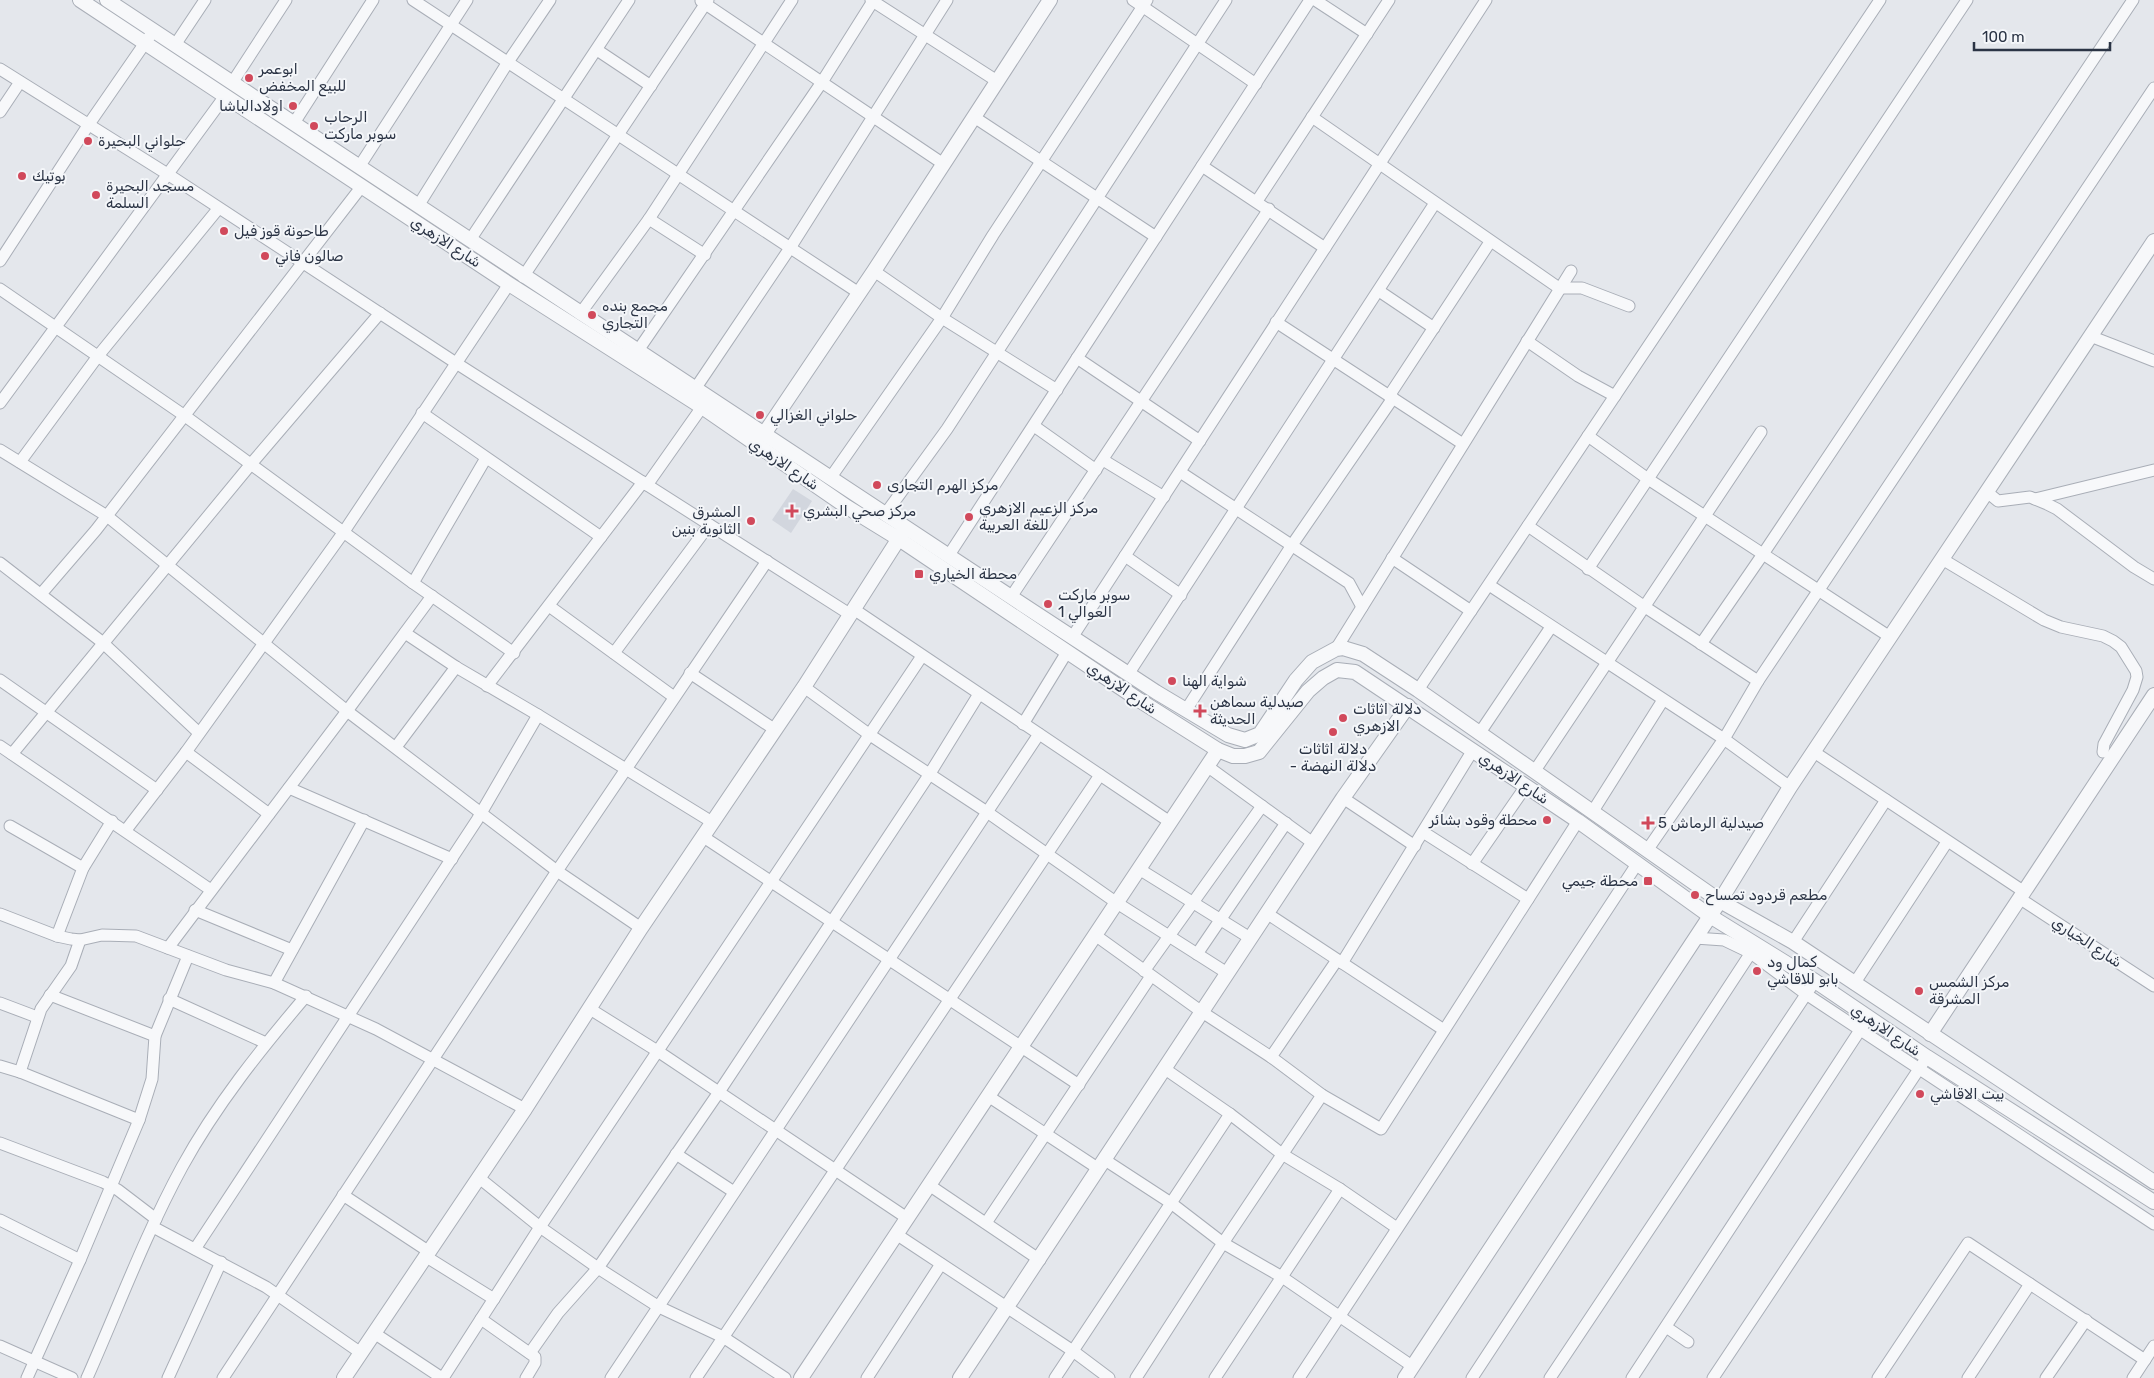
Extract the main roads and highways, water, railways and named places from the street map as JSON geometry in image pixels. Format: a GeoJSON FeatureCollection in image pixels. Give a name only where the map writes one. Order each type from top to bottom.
{"type":"FeatureCollection","features":[{"type":"Feature","properties":{"kind":"place","name":"ابوعمر للبيع المخفض"},"geometry":{"type":"Point","coordinates":[249,78]}},
{"type":"Feature","properties":{"kind":"place","name":"اولادالباشا"},"geometry":{"type":"Point","coordinates":[293,106]}},
{"type":"Feature","properties":{"kind":"place","name":"الرحاب سوبر ماركت"},"geometry":{"type":"Point","coordinates":[314,126]}},
{"type":"Feature","properties":{"kind":"place","name":"حلواني البحيرة"},"geometry":{"type":"Point","coordinates":[88,141]}},
{"type":"Feature","properties":{"kind":"place","name":"بوتيك"},"geometry":{"type":"Point","coordinates":[22,176]}},
{"type":"Feature","properties":{"kind":"place","name":"مسجد البحيرة السلمة"},"geometry":{"type":"Point","coordinates":[96,195]}},
{"type":"Feature","properties":{"kind":"place","name":"طاحونة قوز فيل"},"geometry":{"type":"Point","coordinates":[224,231]}},
{"type":"Feature","properties":{"kind":"place","name":"صالون فاني"},"geometry":{"type":"Point","coordinates":[265,256]}},
{"type":"Feature","properties":{"kind":"place","name":"مجمع بنده التجاري"},"geometry":{"type":"Point","coordinates":[592,315]}},
{"type":"Feature","properties":{"kind":"place","name":"حلواني الغزالي"},"geometry":{"type":"Point","coordinates":[760,415]}},
{"type":"Feature","properties":{"kind":"place","name":"مركز الهرم التجارى"},"geometry":{"type":"Point","coordinates":[877,485]}},
{"type":"Feature","properties":{"kind":"place","name":"مركز صحي البشري"},"geometry":{"type":"Point","coordinates":[792,511]}},
{"type":"Feature","properties":{"kind":"place","name":"مركز الزعيم الازهري للغة العربية"},"geometry":{"type":"Point","coordinates":[969,517]}},
{"type":"Feature","properties":{"kind":"place","name":"المشرق الثانوية بنين"},"geometry":{"type":"Point","coordinates":[751,521]}},
{"type":"Feature","properties":{"kind":"place","name":"محطة الخياري"},"geometry":{"type":"Point","coordinates":[919,574]}},
{"type":"Feature","properties":{"kind":"place","name":"سوبر ماركت العوالي 1"},"geometry":{"type":"Point","coordinates":[1048,604]}},
{"type":"Feature","properties":{"kind":"place","name":"شواية الهنا"},"geometry":{"type":"Point","coordinates":[1172,681]}},
{"type":"Feature","properties":{"kind":"place","name":"صيدلية سماهن الحديثة"},"geometry":{"type":"Point","coordinates":[1200,711]}},
{"type":"Feature","properties":{"kind":"place","name":"دلالة اثاثات الازهري"},"geometry":{"type":"Point","coordinates":[1343,718]}},
{"type":"Feature","properties":{"kind":"place","name":"دلالة اثاثات - دلالة النهضة"},"geometry":{"type":"Point","coordinates":[1333,732]}},
{"type":"Feature","properties":{"kind":"place","name":"محطة وقود بشائر"},"geometry":{"type":"Point","coordinates":[1547,820]}},
{"type":"Feature","properties":{"kind":"place","name":"صيدلية الرماش 5"},"geometry":{"type":"Point","coordinates":[1648,823]}},
{"type":"Feature","properties":{"kind":"place","name":"محطة جيمي"},"geometry":{"type":"Point","coordinates":[1648,881]}},
{"type":"Feature","properties":{"kind":"place","name":"مطعم قردود تمساح"},"geometry":{"type":"Point","coordinates":[1695,895]}},
{"type":"Feature","properties":{"kind":"place","name":"كمال ود بابو للاقاشي"},"geometry":{"type":"Point","coordinates":[1757,971]}},
{"type":"Feature","properties":{"kind":"place","name":"مركز الشمس المشرقة"},"geometry":{"type":"Point","coordinates":[1919,991]}},
{"type":"Feature","properties":{"kind":"place","name":"بيت الاقاشي"},"geometry":{"type":"Point","coordinates":[1920,1094]}}]}
